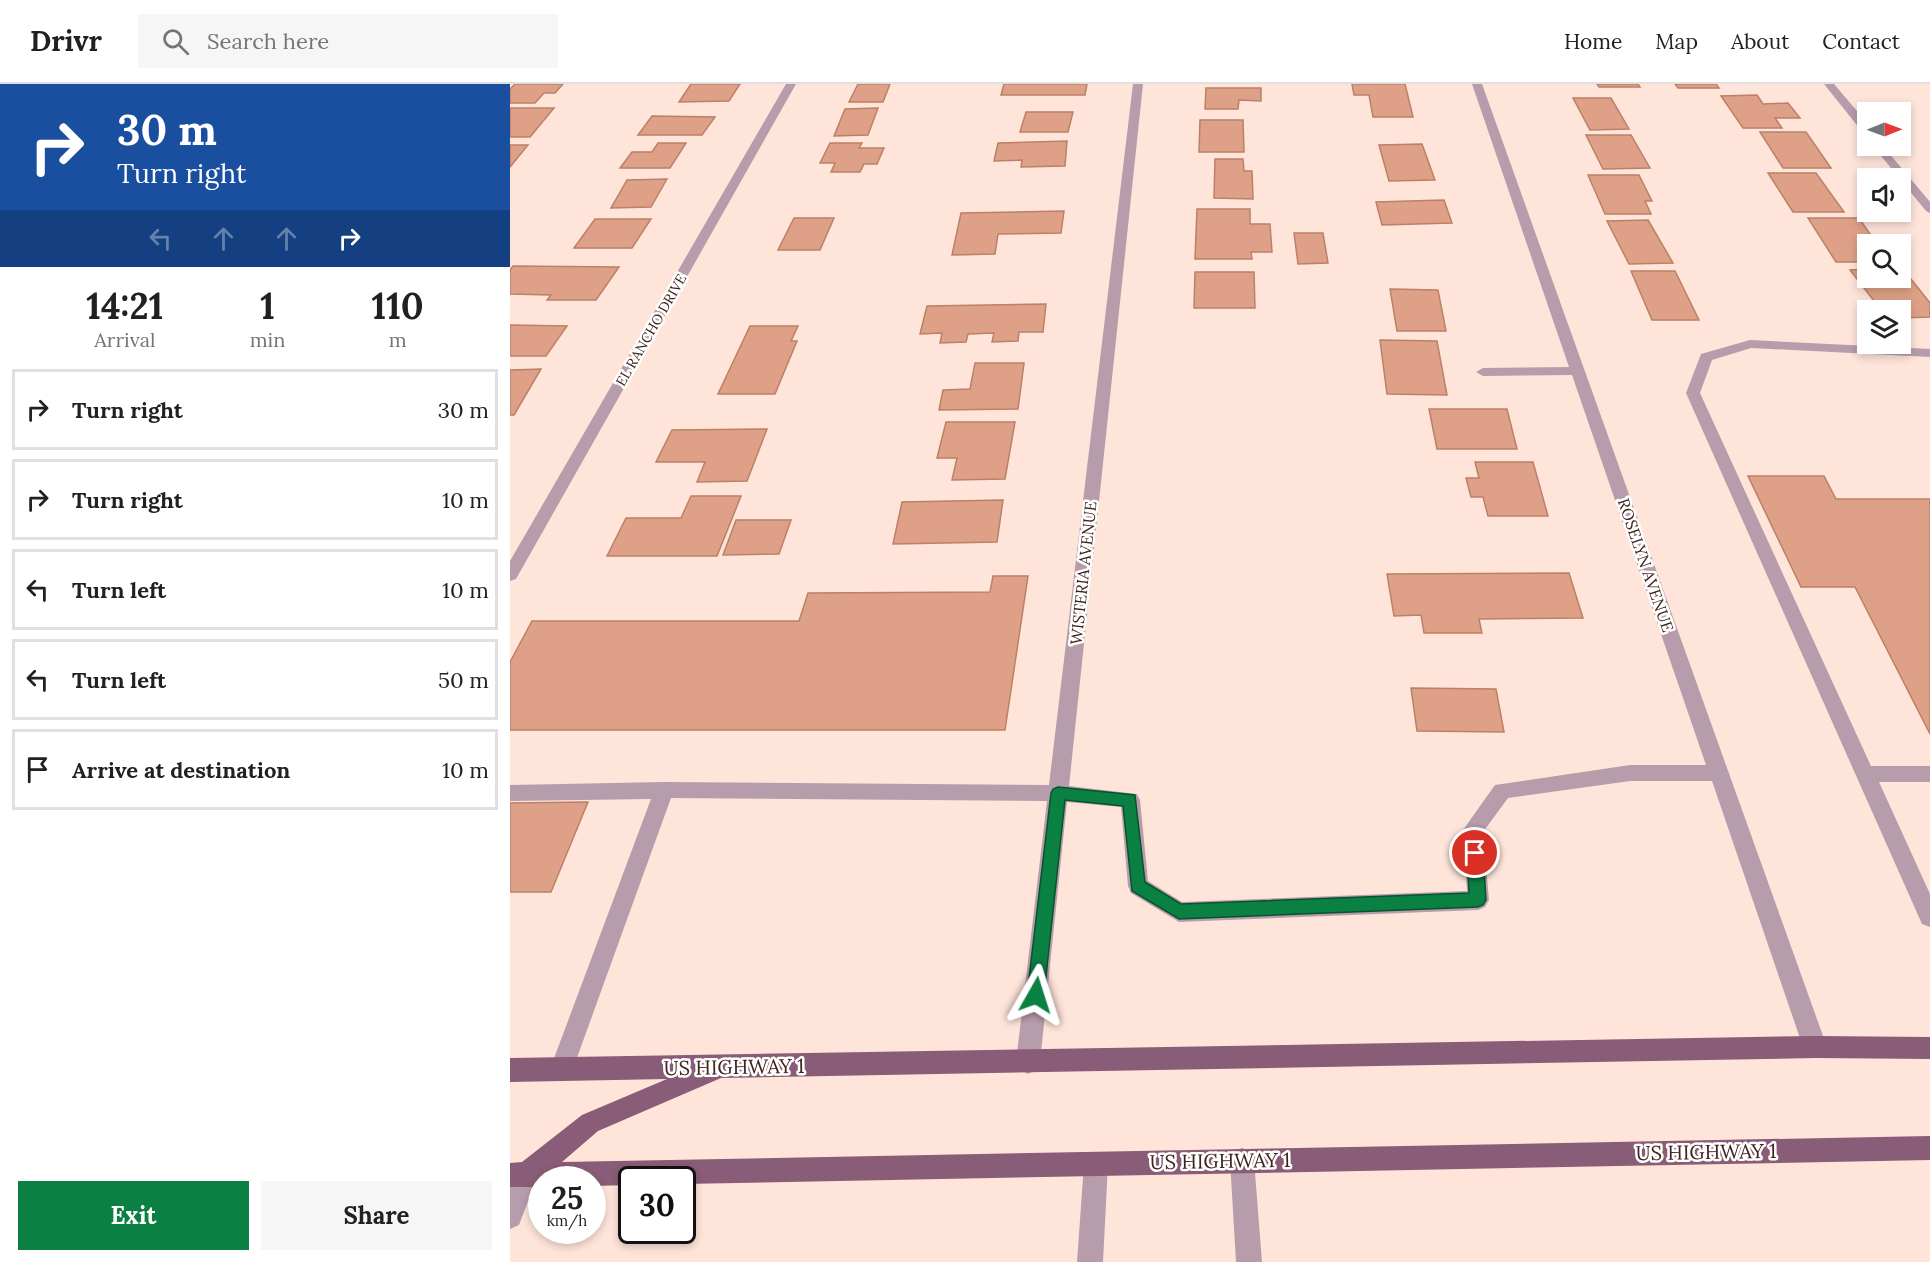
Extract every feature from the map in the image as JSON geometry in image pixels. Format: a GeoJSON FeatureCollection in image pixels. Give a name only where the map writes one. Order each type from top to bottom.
{"type":"FeatureCollection","features":[{"type":"Feature","properties":{"kind":"main road","name":"US HIGHWAY 1"},"geometry":{"type":"LineString","coordinates":[[510,1070],[1815,1047],[1930,1048]]}},
{"type":"Feature","properties":{"kind":"main road"},"geometry":{"type":"LineString","coordinates":[[518,1175],[590,1123],[722,1067]]}},
{"type":"Feature","properties":{"kind":"main road","name":"US HIGHWAY 1"},"geometry":{"type":"LineString","coordinates":[[518,1175],[1930,1148]]}},
{"type":"Feature","properties":{"kind":"street","name":"EL RANCHO DRIVE"},"geometry":{"type":"LineString","coordinates":[[510,575],[791,84]]}},
{"type":"Feature","properties":{"kind":"street","name":"WISTERIA AVENUE"},"geometry":{"type":"LineString","coordinates":[[1028,1062],[1138,84]]}},
{"type":"Feature","properties":{"kind":"street","name":"ROSELYN AVENUE"},"geometry":{"type":"LineString","coordinates":[[1477,84],[1815,1047]]}},
{"type":"Feature","properties":{"kind":"street"},"geometry":{"type":"LineString","coordinates":[[1829,84],[1857,118]]}},
{"type":"Feature","properties":{"kind":"street"},"geometry":{"type":"LineString","coordinates":[[1886,156],[1896,168]]}},
{"type":"Feature","properties":{"kind":"street"},"geometry":{"type":"LineString","coordinates":[[1911,186],[1930,185]]}},
{"type":"Feature","properties":{"kind":"street"},"geometry":{"type":"LineString","coordinates":[[1911,186],[1930,209]]}},
{"type":"Feature","properties":{"kind":"street"},"geometry":{"type":"LineString","coordinates":[[1930,352],[1750,344],[1706,357],[1693,393],[1866,774],[1922,884],[1930,917]]}},
{"type":"Feature","properties":{"kind":"street"},"geometry":{"type":"LineString","coordinates":[[1483,372],[1578,371]]}},
{"type":"Feature","properties":{"kind":"street"},"geometry":{"type":"LineString","coordinates":[[510,793],[664,790],[1058,793],[1130,800],[1138,886],[1179,912],[1478,900],[1473,830],[1503,791],[1630,773],[1719,773]]}},
{"type":"Feature","properties":{"kind":"street"},"geometry":{"type":"LineString","coordinates":[[1866,774],[1930,774]]}},
{"type":"Feature","properties":{"kind":"street"},"geometry":{"type":"LineString","coordinates":[[562,1069],[664,790]]}},
{"type":"Feature","properties":{"kind":"street"},"geometry":{"type":"LineString","coordinates":[[1242,1160],[1249,1262]]}},
{"type":"Feature","properties":{"kind":"street"},"geometry":{"type":"LineString","coordinates":[[1090,1262],[1096,1164]]}},
{"type":"Feature","properties":{"kind":"street"},"geometry":{"type":"LineString","coordinates":[[510,1216],[518,1175]]}},
{"type":"Feature","properties":{"kind":"building"},"geometry":{"type":"Polygon","coordinates":[[[515,84],[563,84],[555,93],[544,93],[535,103],[510,103],[510,89],[515,84]]]}},
{"type":"Feature","properties":{"kind":"building"},"geometry":{"type":"Polygon","coordinates":[[[691,84],[740,84],[729,101],[679,102],[691,84]]]}},
{"type":"Feature","properties":{"kind":"building"},"geometry":{"type":"Polygon","coordinates":[[[858,84],[890,84],[883,102],[849,102],[858,84]]]}},
{"type":"Feature","properties":{"kind":"building"},"geometry":{"type":"Polygon","coordinates":[[[1004,84],[1087,84],[1085,95],[1001,95],[1004,84]]]}},
{"type":"Feature","properties":{"kind":"building"},"geometry":{"type":"Polygon","coordinates":[[[1352,84],[1405,84],[1413,117],[1373,117],[1369,95],[1354,95],[1352,84]]]}},
{"type":"Feature","properties":{"kind":"building"},"geometry":{"type":"Polygon","coordinates":[[[1597,84],[1638,84],[1640,87],[1599,87],[1597,84]]]}},
{"type":"Feature","properties":{"kind":"building"},"geometry":{"type":"Polygon","coordinates":[[[1675,84],[1716,84],[1719,88],[1678,88],[1675,84]]]}},
{"type":"Feature","properties":{"kind":"building"},"geometry":{"type":"Polygon","coordinates":[[[1206,88],[1261,88],[1261,101],[1239,100],[1238,109],[1205,109],[1206,88]]]}},
{"type":"Feature","properties":{"kind":"building"},"geometry":{"type":"Polygon","coordinates":[[[1757,95],[1763,104],[1788,103],[1800,118],[1775,118],[1782,128],[1743,128],[1721,96],[1757,95]]]}},
{"type":"Feature","properties":{"kind":"building"},"geometry":{"type":"Polygon","coordinates":[[[1573,98],[1611,98],[1629,129],[1590,130],[1573,98]]]}},
{"type":"Feature","properties":{"kind":"building"},"geometry":{"type":"Polygon","coordinates":[[[510,108],[554,108],[530,137],[510,137],[510,108]]]}},
{"type":"Feature","properties":{"kind":"building"},"geometry":{"type":"Polygon","coordinates":[[[878,108],[868,135],[834,136],[845,109],[878,108]]]}},
{"type":"Feature","properties":{"kind":"building"},"geometry":{"type":"Polygon","coordinates":[[[1026,112],[1073,112],[1068,132],[1020,132],[1026,112]]]}},
{"type":"Feature","properties":{"kind":"building"},"geometry":{"type":"Polygon","coordinates":[[[652,116],[715,117],[702,135],[638,135],[652,116]]]}},
{"type":"Feature","properties":{"kind":"building"},"geometry":{"type":"Polygon","coordinates":[[[1200,120],[1243,120],[1244,152],[1199,152],[1200,120]]]}},
{"type":"Feature","properties":{"kind":"building"},"geometry":{"type":"Polygon","coordinates":[[[1760,132],[1806,132],[1831,168],[1783,168],[1760,132]]]}},
{"type":"Feature","properties":{"kind":"building"},"geometry":{"type":"Polygon","coordinates":[[[1586,135],[1631,135],[1650,168],[1603,169],[1586,135]]]}},
{"type":"Feature","properties":{"kind":"building"},"geometry":{"type":"Polygon","coordinates":[[[1067,141],[1065,166],[1021,167],[1022,160],[994,161],[998,143],[1067,141]]]}},
{"type":"Feature","properties":{"kind":"building"},"geometry":{"type":"Polygon","coordinates":[[[658,143],[686,143],[670,168],[620,168],[632,152],[652,152],[658,143]]]}},
{"type":"Feature","properties":{"kind":"building"},"geometry":{"type":"Polygon","coordinates":[[[830,143],[862,143],[859,148],[884,148],[877,164],[864,164],[860,172],[831,172],[835,163],[820,163],[830,143]]]}},
{"type":"Feature","properties":{"kind":"building"},"geometry":{"type":"Polygon","coordinates":[[[1422,144],[1435,180],[1389,181],[1379,145],[1422,144]]]}},
{"type":"Feature","properties":{"kind":"building"},"geometry":{"type":"Polygon","coordinates":[[[510,145],[528,145],[510,167],[510,145]]]}},
{"type":"Feature","properties":{"kind":"building"},"geometry":{"type":"Polygon","coordinates":[[[1215,159],[1243,159],[1244,171],[1252,171],[1253,199],[1214,198],[1215,159]]]}},
{"type":"Feature","properties":{"kind":"building"},"geometry":{"type":"Polygon","coordinates":[[[1768,173],[1816,173],[1844,212],[1793,212],[1768,173]]]}},
{"type":"Feature","properties":{"kind":"building"},"geometry":{"type":"Polygon","coordinates":[[[1588,175],[1639,175],[1652,201],[1645,201],[1651,214],[1605,214],[1588,175]]]}},
{"type":"Feature","properties":{"kind":"building"},"geometry":{"type":"Polygon","coordinates":[[[667,179],[651,207],[611,208],[627,180],[667,179]]]}},
{"type":"Feature","properties":{"kind":"building"},"geometry":{"type":"Polygon","coordinates":[[[1444,200],[1452,223],[1382,225],[1376,202],[1444,200]]]}},
{"type":"Feature","properties":{"kind":"building"},"geometry":{"type":"Polygon","coordinates":[[[1197,209],[1250,209],[1250,224],[1270,224],[1272,252],[1251,252],[1252,259],[1195,259],[1197,209]]]}},
{"type":"Feature","properties":{"kind":"building"},"geometry":{"type":"Polygon","coordinates":[[[1064,211],[1061,233],[998,234],[995,254],[952,255],[961,213],[1064,211]]]}},
{"type":"Feature","properties":{"kind":"building"},"geometry":{"type":"Polygon","coordinates":[[[794,218],[834,218],[820,250],[778,250],[794,218]]]}},
{"type":"Feature","properties":{"kind":"building"},"geometry":{"type":"Polygon","coordinates":[[[1808,218],[1857,218],[1857,222],[1862,222],[1870,234],[1857,234],[1857,262],[1836,262],[1808,218]]]}},
{"type":"Feature","properties":{"kind":"building"},"geometry":{"type":"Polygon","coordinates":[[[595,219],[651,219],[632,248],[574,248],[595,219]]]}},
{"type":"Feature","properties":{"kind":"building"},"geometry":{"type":"Polygon","coordinates":[[[1648,220],[1673,263],[1629,264],[1607,221],[1648,220]]]}},
{"type":"Feature","properties":{"kind":"building"},"geometry":{"type":"Polygon","coordinates":[[[1294,233],[1323,233],[1328,263],[1298,264],[1294,233]]]}},
{"type":"Feature","properties":{"kind":"building"},"geometry":{"type":"Polygon","coordinates":[[[513,266],[619,267],[596,300],[547,300],[551,295],[510,294],[510,270],[513,266]]]}},
{"type":"Feature","properties":{"kind":"building"},"geometry":{"type":"Polygon","coordinates":[[[1850,270],[1857,270],[1857,279],[1850,270]]]}},
{"type":"Feature","properties":{"kind":"building"},"geometry":{"type":"Polygon","coordinates":[[[1631,271],[1675,271],[1699,320],[1652,320],[1631,271]]]}},
{"type":"Feature","properties":{"kind":"building"},"geometry":{"type":"Polygon","coordinates":[[[1195,272],[1254,272],[1255,308],[1194,308],[1195,272]]]}},
{"type":"Feature","properties":{"kind":"building"},"geometry":{"type":"Polygon","coordinates":[[[1911,279],[1930,303],[1930,317],[1911,318],[1911,300],[1873,300],[1864,288],[1911,288],[1911,279]]]}},
{"type":"Feature","properties":{"kind":"building"},"geometry":{"type":"Polygon","coordinates":[[[1390,289],[1438,290],[1446,331],[1397,331],[1390,289]]]}},
{"type":"Feature","properties":{"kind":"building"},"geometry":{"type":"Polygon","coordinates":[[[1046,304],[1043,332],[1019,332],[1018,341],[992,342],[994,333],[968,334],[966,342],[940,343],[942,333],[920,334],[927,306],[1046,304]]]}},
{"type":"Feature","properties":{"kind":"building"},"geometry":{"type":"Polygon","coordinates":[[[510,325],[567,326],[546,356],[510,356],[510,325]]]}},
{"type":"Feature","properties":{"kind":"building"},"geometry":{"type":"Polygon","coordinates":[[[750,326],[798,326],[791,341],[797,341],[775,394],[718,394],[750,326]]]}},
{"type":"Feature","properties":{"kind":"building"},"geometry":{"type":"Polygon","coordinates":[[[1380,340],[1437,341],[1447,395],[1387,394],[1380,340]]]}},
{"type":"Feature","properties":{"kind":"building"},"geometry":{"type":"Polygon","coordinates":[[[975,363],[1024,363],[1018,409],[939,410],[943,390],[970,389],[975,363]]]}},
{"type":"Feature","properties":{"kind":"building"},"geometry":{"type":"Polygon","coordinates":[[[541,369],[514,415],[510,415],[510,370],[541,369]]]}},
{"type":"Feature","properties":{"kind":"building"},"geometry":{"type":"Polygon","coordinates":[[[1429,409],[1507,409],[1517,449],[1437,449],[1429,409]]]}},
{"type":"Feature","properties":{"kind":"building"},"geometry":{"type":"Polygon","coordinates":[[[946,422],[1015,422],[1005,479],[952,480],[957,458],[937,458],[946,422]]]}},
{"type":"Feature","properties":{"kind":"building"},"geometry":{"type":"Polygon","coordinates":[[[767,429],[747,481],[697,482],[705,462],[656,462],[672,430],[767,429]]]}},
{"type":"Feature","properties":{"kind":"building"},"geometry":{"type":"Polygon","coordinates":[[[1475,462],[1533,462],[1548,516],[1488,516],[1483,497],[1471,497],[1466,478],[1479,478],[1475,462]]]}},
{"type":"Feature","properties":{"kind":"building"},"geometry":{"type":"Polygon","coordinates":[[[1748,476],[1824,476],[1836,499],[1930,499],[1930,734],[1855,587],[1801,587],[1748,476]]]}},
{"type":"Feature","properties":{"kind":"building"},"geometry":{"type":"Polygon","coordinates":[[[691,496],[741,496],[717,556],[607,556],[626,518],[681,518],[691,496]]]}},
{"type":"Feature","properties":{"kind":"building"},"geometry":{"type":"Polygon","coordinates":[[[1003,500],[997,542],[893,544],[902,502],[1003,500]]]}},
{"type":"Feature","properties":{"kind":"building"},"geometry":{"type":"Polygon","coordinates":[[[736,520],[791,520],[779,554],[723,555],[736,520]]]}},
{"type":"Feature","properties":{"kind":"building"},"geometry":{"type":"Polygon","coordinates":[[[1569,573],[1583,618],[1479,619],[1482,633],[1424,633],[1421,615],[1394,616],[1387,574],[1569,573]]]}},
{"type":"Feature","properties":{"kind":"building"},"geometry":{"type":"Polygon","coordinates":[[[993,576],[1028,576],[1005,730],[510,730],[510,662],[532,621],[799,621],[808,593],[990,592],[993,576]]]}},
{"type":"Feature","properties":{"kind":"building"},"geometry":{"type":"Polygon","coordinates":[[[1411,688],[1496,689],[1504,732],[1417,731],[1411,688]]]}},
{"type":"Feature","properties":{"kind":"building"},"geometry":{"type":"Polygon","coordinates":[[[588,802],[551,892],[510,892],[510,803],[588,802]]]}},
{"type":"Feature","properties":{"kind":"route"},"geometry":{"type":"LineString","coordinates":[[1036,995],[1058,793],[1130,800],[1138,886],[1179,912],[1478,900],[1475,853]]}}]}
